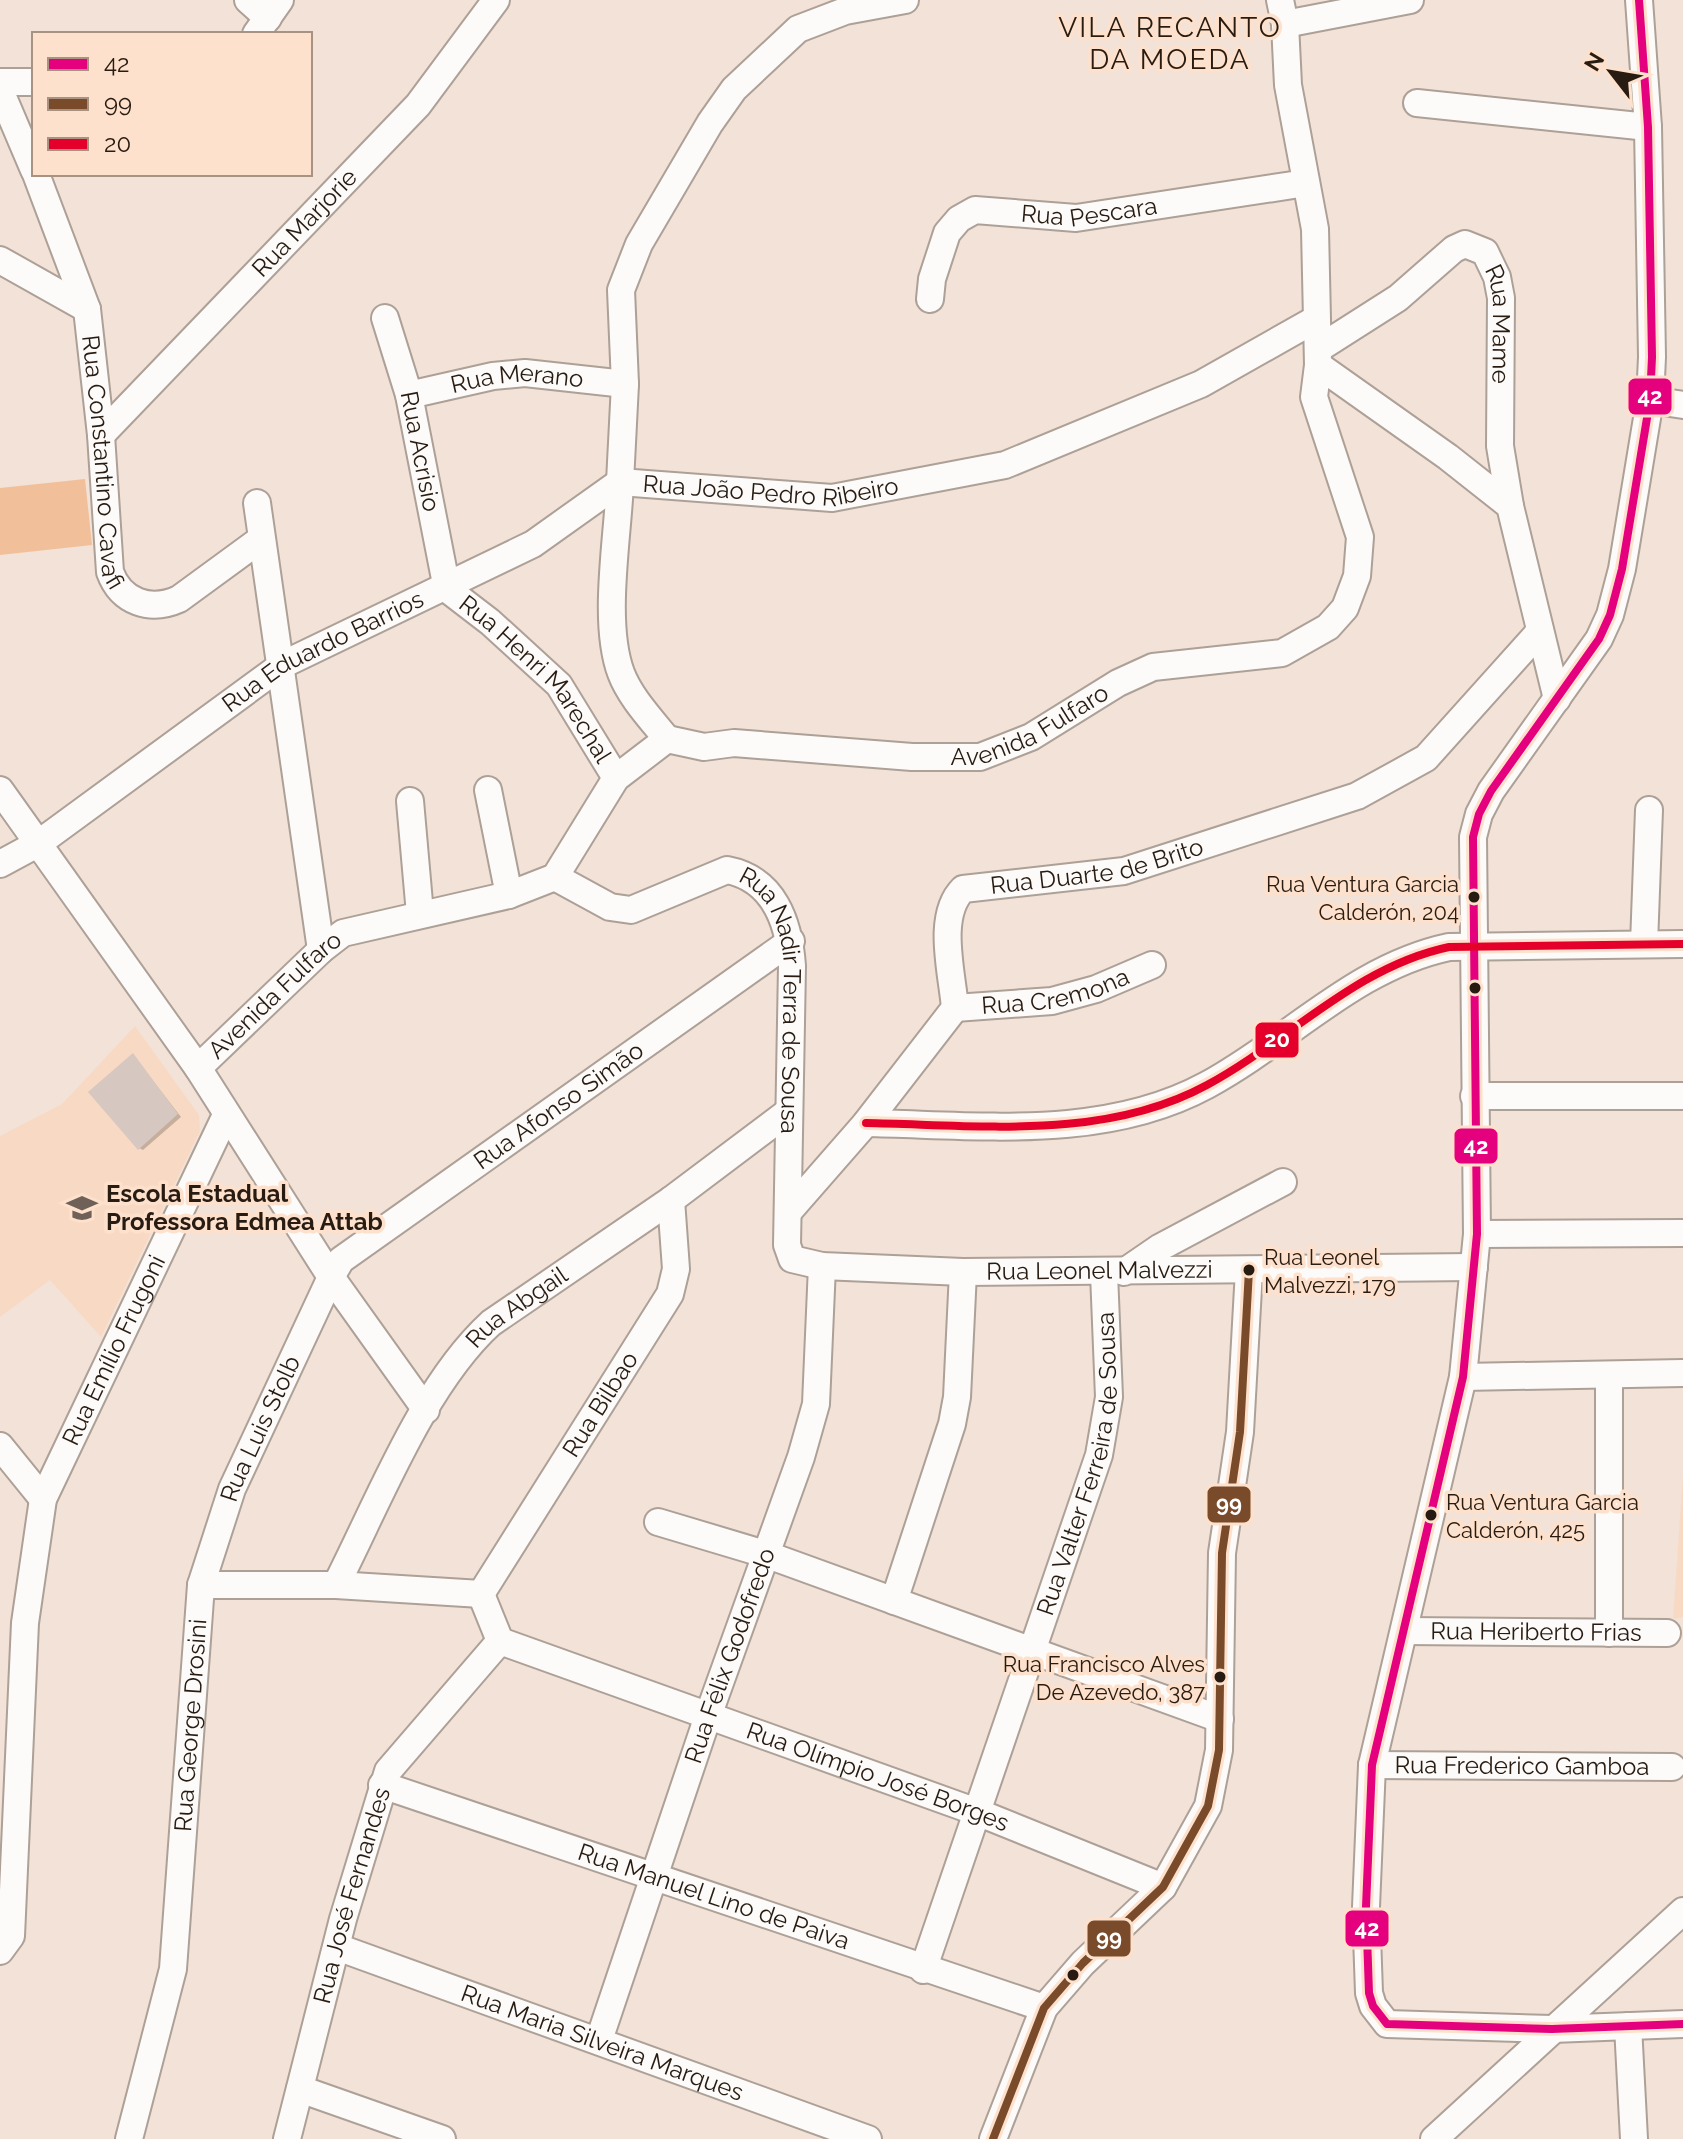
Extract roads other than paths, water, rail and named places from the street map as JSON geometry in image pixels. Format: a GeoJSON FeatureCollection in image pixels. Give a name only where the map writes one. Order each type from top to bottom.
{"type":"FeatureCollection","features":[{"type":"Feature","properties":{"kind":"street","name":"Rua Marjorie"},"geometry":{"type":"LineString","coordinates":[[101,435],[418,105],[496,0]]}},
{"type":"Feature","properties":{"kind":"street","name":"Rua João Pedro Ribeiro"},"geometry":{"type":"LineString","coordinates":[[905,0],[845,11],[798,29],[734,89],[710,123],[627,270],[621,290],[625,384],[620,482],[832,498],[1005,465],[1201,384],[1316,319]]}},
{"type":"Feature","properties":{"kind":"street"},"geometry":{"type":"LineString","coordinates":[[1283,12],[1410,0]]}},
{"type":"Feature","properties":{"kind":"street"},"geometry":{"type":"LineString","coordinates":[[1639,0],[1648,127],[1650,400],[1622,569],[1610,615],[1599,639],[1491,791],[1479,814],[1473,837],[1477,946],[1474,1096],[1477,1234],[1474,1267],[1463,1377],[1372,1765],[1366,1907],[1369,1993],[1373,2006],[1387,2024],[1552,2029],[1683,2024]]}},
{"type":"Feature","properties":{"kind":"street","name":"Avenida Fulfaro"},"geometry":{"type":"LineString","coordinates":[[667,739],[704,747],[734,743],[912,757],[980,757],[1031,737],[1118,683],[1153,667],[1282,653],[1328,627],[1345,608],[1357,576],[1360,537],[1321,427],[1314,397],[1318,357],[1315,229],[1288,85],[1283,12]]}},
{"type":"Feature","properties":{"kind":"street"},"geometry":{"type":"LineString","coordinates":[[0,82],[32,82]]}},
{"type":"Feature","properties":{"kind":"street","name":"Rua Constantino Cavafi"},"geometry":{"type":"LineString","coordinates":[[0,90],[32,165]]}},
{"type":"Feature","properties":{"kind":"street"},"geometry":{"type":"LineString","coordinates":[[1417,103],[1648,127]]}},
{"type":"Feature","properties":{"kind":"street","name":"Rua Constantino Cavafi"},"geometry":{"type":"LineString","coordinates":[[37,176],[87,309],[101,435],[110,572],[116,587],[127,598],[154,606],[179,599],[261,539]]}},
{"type":"Feature","properties":{"kind":"street","name":"Rua Pescara"},"geometry":{"type":"LineString","coordinates":[[930,299],[932,279],[947,233],[959,219],[975,210],[1076,218],[1306,183]]}},
{"type":"Feature","properties":{"kind":"street","name":"Rua Mame"},"geometry":{"type":"LineString","coordinates":[[1318,357],[1398,298],[1454,249],[1465,244],[1485,252],[1497,277],[1501,298],[1500,446],[1510,506]]}},
{"type":"Feature","properties":{"kind":"street"},"geometry":{"type":"LineString","coordinates":[[0,260],[87,309]]}},
{"type":"Feature","properties":{"kind":"street","name":"Rua Acrisio"},"geometry":{"type":"LineString","coordinates":[[385,318],[409,395],[447,589]]}},
{"type":"Feature","properties":{"kind":"street"},"geometry":{"type":"LineString","coordinates":[[1318,357],[1510,506],[1557,699]]}},
{"type":"Feature","properties":{"kind":"street","name":"Rua Merano"},"geometry":{"type":"LineString","coordinates":[[409,395],[493,376],[525,373],[625,384]]}},
{"type":"Feature","properties":{"kind":"street"},"geometry":{"type":"LineString","coordinates":[[1650,400],[1683,405]]}},
{"type":"Feature","properties":{"kind":"street"},"geometry":{"type":"LineString","coordinates":[[555,877],[616,778],[667,739],[621,674],[616,650],[614,609],[620,482]]}},
{"type":"Feature","properties":{"kind":"street","name":"Rua Eduardo Barrios"},"geometry":{"type":"LineString","coordinates":[[0,864],[39,843],[282,665],[447,589],[533,544],[620,482]]}},
{"type":"Feature","properties":{"kind":"street"},"geometry":{"type":"LineString","coordinates":[[257,503],[321,950]]}},
{"type":"Feature","properties":{"kind":"street","name":"Rua Henri Marechal"},"geometry":{"type":"LineString","coordinates":[[447,589],[490,622],[559,685],[616,778]]}},
{"type":"Feature","properties":{"kind":"street","name":"Rua Duarte de Brito"},"geometry":{"type":"LineString","coordinates":[[955,1008],[948,915],[955,898],[963,889],[1124,871],[1368,790],[1426,758],[1540,631]]}},
{"type":"Feature","properties":{"kind":"street"},"geometry":{"type":"LineString","coordinates":[[0,790],[198,1068],[331,1277],[426,1410]]}},
{"type":"Feature","properties":{"kind":"street"},"geometry":{"type":"LineString","coordinates":[[488,790],[509,895]]}},
{"type":"Feature","properties":{"kind":"street"},"geometry":{"type":"LineString","coordinates":[[410,801],[420,914]]}},
{"type":"Feature","properties":{"kind":"street"},"geometry":{"type":"LineString","coordinates":[[1644,944],[1649,810]]}},
{"type":"Feature","properties":{"kind":"street","name":"Rua Nadir Terra de Sousa"},"geometry":{"type":"LineString","coordinates":[[555,877],[610,907],[631,910],[727,870],[743,873],[772,895],[791,941],[788,1253],[792,1259],[822,1266]]}},
{"type":"Feature","properties":{"kind":"street","name":"Avenida Fulfaro"},"geometry":{"type":"LineString","coordinates":[[198,1068],[321,950],[343,933],[509,895],[555,877]]}},
{"type":"Feature","properties":{"kind":"street","name":"Rua Afonso Simão"},"geometry":{"type":"LineString","coordinates":[[331,1277],[341,1260],[791,941]]}},
{"type":"Feature","properties":{"kind":"street"},"geometry":{"type":"LineString","coordinates":[[866,1123],[1091,1123],[1132,1115],[1166,1104],[1208,1084],[1384,967],[1416,954],[1477,946],[1683,944]]}},
{"type":"Feature","properties":{"kind":"street","name":"Rua Cremona"},"geometry":{"type":"LineString","coordinates":[[955,1008],[1052,1001],[1096,989],[1152,965]]}},
{"type":"Feature","properties":{"kind":"street"},"geometry":{"type":"LineString","coordinates":[[790,1210],[866,1123],[955,1008]]}},
{"type":"Feature","properties":{"kind":"street"},"geometry":{"type":"LineString","coordinates":[[1474,1096],[1683,1096]]}},
{"type":"Feature","properties":{"kind":"street","name":"Rua Abgail"},"geometry":{"type":"LineString","coordinates":[[336,1585],[426,1410],[457,1360],[491,1323],[671,1200],[788,1112]]}},
{"type":"Feature","properties":{"kind":"street","name":"Rua Emílio Frugoni"},"geometry":{"type":"LineString","coordinates":[[5,1944],[12,1623],[43,1499],[226,1115]]}},
{"type":"Feature","properties":{"kind":"street"},"geometry":{"type":"LineString","coordinates":[[1114,1273],[1283,1182]]}},
{"type":"Feature","properties":{"kind":"street","name":"Rua Bilbao"},"geometry":{"type":"LineString","coordinates":[[481,1594],[670,1294],[676,1269],[671,1200]]}},
{"type":"Feature","properties":{"kind":"street"},"geometry":{"type":"LineString","coordinates":[[1477,1234],[1683,1233]]}},
{"type":"Feature","properties":{"kind":"street","name":"Rua Leonel Malvezzi"},"geometry":{"type":"LineString","coordinates":[[822,1266],[963,1272],[1114,1273],[1474,1267]]}},
{"type":"Feature","properties":{"kind":"street","name":"Rua Félix Godofredo"},"geometry":{"type":"LineString","coordinates":[[599,2040],[708,1716],[801,1457],[816,1404],[822,1266]]}},
{"type":"Feature","properties":{"kind":"street"},"geometry":{"type":"LineString","coordinates":[[993,2139],[1044,2008],[1083,1963],[1163,1887],[1208,1806],[1216,1780],[1222,1553],[1240,1432],[1249,1270]]}},
{"type":"Feature","properties":{"kind":"street"},"geometry":{"type":"LineString","coordinates":[[894,1601],[952,1424],[957,1397],[963,1272]]}},
{"type":"Feature","properties":{"kind":"street","name":"Rua Valter Ferreira de Sousa"},"geometry":{"type":"LineString","coordinates":[[923,1970],[1104,1432],[1109,1397],[1114,1273]]}},
{"type":"Feature","properties":{"kind":"street","name":"Rua Luis Stolb"},"geometry":{"type":"LineString","coordinates":[[201,1585],[232,1489],[331,1277]]}},
{"type":"Feature","properties":{"kind":"street"},"geometry":{"type":"LineString","coordinates":[[1463,1377],[1683,1373]]}},
{"type":"Feature","properties":{"kind":"street"},"geometry":{"type":"LineString","coordinates":[[1609,1375],[1609,1633]]}},
{"type":"Feature","properties":{"kind":"street"},"geometry":{"type":"LineString","coordinates":[[0,1446],[43,1499]]}},
{"type":"Feature","properties":{"kind":"street"},"geometry":{"type":"LineString","coordinates":[[658,1522],[765,1554],[1220,1719]]}},
{"type":"Feature","properties":{"kind":"street","name":"Rua George Drosini"},"geometry":{"type":"LineString","coordinates":[[129,2139],[175,1957],[201,1585],[336,1585],[481,1594]]}},
{"type":"Feature","properties":{"kind":"street"},"geometry":{"type":"LineString","coordinates":[[481,1594],[500,1641]]}},
{"type":"Feature","properties":{"kind":"street","name":"Rua Heriberto Frias"},"geometry":{"type":"LineString","coordinates":[[1404,1631],[1667,1633]]}},
{"type":"Feature","properties":{"kind":"street","name":"Rua Olímpio José Borges"},"geometry":{"type":"LineString","coordinates":[[500,1641],[977,1812],[1163,1887]]}},
{"type":"Feature","properties":{"kind":"street","name":"Rua José Fernandes"},"geometry":{"type":"LineString","coordinates":[[287,2139],[382,1785],[388,1771],[500,1641]]}},
{"type":"Feature","properties":{"kind":"street","name":"Rua Frederico Gamboa"},"geometry":{"type":"LineString","coordinates":[[1372,1765],[1672,1767]]}},
{"type":"Feature","properties":{"kind":"street","name":"Rua Manuel Lino de Paiva"},"geometry":{"type":"LineString","coordinates":[[382,1785],[923,1970],[1044,2008]]}},
{"type":"Feature","properties":{"kind":"street"},"geometry":{"type":"LineString","coordinates":[[1434,2139],[1683,1911]]}},
{"type":"Feature","properties":{"kind":"street","name":"Rua Maria Silveira Marques"},"geometry":{"type":"LineString","coordinates":[[337,1947],[868,2139]]}},
{"type":"Feature","properties":{"kind":"street"},"geometry":{"type":"LineString","coordinates":[[1628,2026],[1634,2139]]}},
{"type":"Feature","properties":{"kind":"street"},"geometry":{"type":"LineString","coordinates":[[300,2089],[442,2139]]}},
{"type":"Feature","properties":{"kind":"place","name":"Rua Ventura Garcia Calderón, 204"},"geometry":{"type":"Point","coordinates":[1474,897]}},
{"type":"Feature","properties":{"kind":"place","name":"Escola Estadual Professora Edmea Attab"},"geometry":{"type":"Point","coordinates":[82,1208]}},
{"type":"Feature","properties":{"kind":"place","name":"Rua Leonel Malvezzi, 179"},"geometry":{"type":"Point","coordinates":[1249,1270]}},
{"type":"Feature","properties":{"kind":"place","name":"Rua Ventura Garcia Calderón, 425"},"geometry":{"type":"Point","coordinates":[1431,1515]}},
{"type":"Feature","properties":{"kind":"place","name":"Rua Francisco Alves De Azevedo, 387"},"geometry":{"type":"Point","coordinates":[1220,1677]}},
{"type":"Feature","properties":{"kind":"district","name":"VILA RECANTO DA MOEDA"},"geometry":{"type":"Point","coordinates":[1170,43]}}]}
